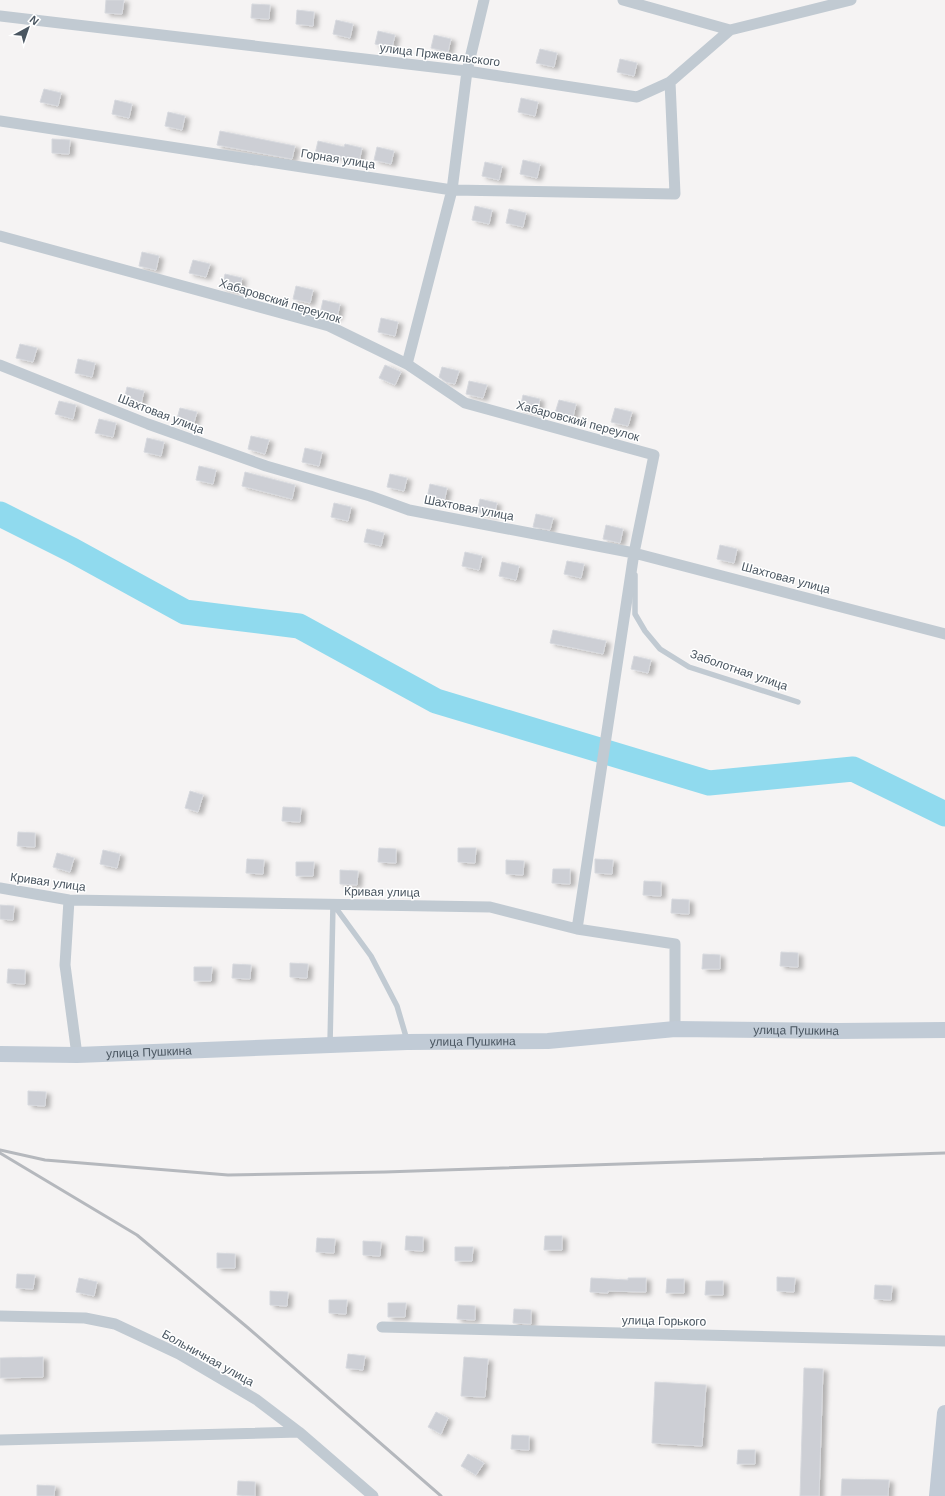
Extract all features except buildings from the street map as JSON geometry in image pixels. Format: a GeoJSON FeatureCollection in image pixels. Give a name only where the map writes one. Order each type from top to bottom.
{"type":"FeatureCollection","features":[{"type":"Feature","properties":{"kind":"main road","name":"улица Пушкина"},"geometry":{"type":"LineString","coordinates":[[0,1054],[78,1055],[407,1042],[548,1041],[675,1029],[837,1032],[945,1030]]}},
{"type":"Feature","properties":{"kind":"main road"},"geometry":{"type":"LineString","coordinates":[[937,1496],[945,1413]]}},
{"type":"Feature","properties":{"kind":"street"},"geometry":{"type":"LineString","coordinates":[[407,364],[452,190],[467,71],[484,0]]}},
{"type":"Feature","properties":{"kind":"street"},"geometry":{"type":"LineString","coordinates":[[623,0],[730,30]]}},
{"type":"Feature","properties":{"kind":"street","name":"улица Пржевальского"},"geometry":{"type":"LineString","coordinates":[[0,16],[467,71],[637,97],[670,82],[730,30],[851,0]]}},
{"type":"Feature","properties":{"kind":"street","name":"Горная улица"},"geometry":{"type":"LineString","coordinates":[[0,121],[452,190],[675,194],[670,82]]}},
{"type":"Feature","properties":{"kind":"street","name":"Хабаровский переулок"},"geometry":{"type":"LineString","coordinates":[[0,236],[329,326],[407,364],[465,403],[654,455],[634,553]]}},
{"type":"Feature","properties":{"kind":"street","name":"Шахтовая улица"},"geometry":{"type":"LineString","coordinates":[[0,365],[148,424],[266,466],[370,496],[409,510],[634,553],[945,634]]}},
{"type":"Feature","properties":{"kind":"street"},"geometry":{"type":"LineString","coordinates":[[577,929],[607,722],[634,553]]}},
{"type":"Feature","properties":{"kind":"street","name":"Кривая улица"},"geometry":{"type":"LineString","coordinates":[[0,888],[69,900],[490,907],[577,929],[675,944],[675,1029]]}},
{"type":"Feature","properties":{"kind":"street"},"geometry":{"type":"LineString","coordinates":[[69,900],[65,965],[78,1055]]}},
{"type":"Feature","properties":{"kind":"street","name":"Больничная улица"},"geometry":{"type":"LineString","coordinates":[[0,1316],[85,1318],[115,1324],[179,1354],[257,1400],[299,1432],[373,1496]]}},
{"type":"Feature","properties":{"kind":"street","name":"улица Горького"},"geometry":{"type":"LineString","coordinates":[[382,1328],[945,1341]]}},
{"type":"Feature","properties":{"kind":"street"},"geometry":{"type":"LineString","coordinates":[[0,1440],[299,1432]]}},
{"type":"Feature","properties":{"kind":"lane","name":"Заболотная улица"},"geometry":{"type":"LineString","coordinates":[[634,553],[636,614],[645,631],[660,649],[689,667],[798,702]]}},
{"type":"Feature","properties":{"kind":"lane"},"geometry":{"type":"LineString","coordinates":[[333,904],[370,956],[397,1006],[407,1042]]}},
{"type":"Feature","properties":{"kind":"lane"},"geometry":{"type":"LineString","coordinates":[[330,1046],[333,904]]}},
{"type":"Feature","properties":{"kind":"waterway"},"geometry":{"type":"LineString","coordinates":[[0,514],[72,550],[185,612],[299,626],[436,701],[709,783],[853,769],[945,814]]}},
{"type":"Feature","properties":{"kind":"railway"},"geometry":{"type":"LineString","coordinates":[[0,1150],[45,1160],[228,1175],[385,1172],[945,1153]]}},
{"type":"Feature","properties":{"kind":"railway"},"geometry":{"type":"LineString","coordinates":[[0,1153],[137,1235],[247,1327],[441,1496]]}}]}
